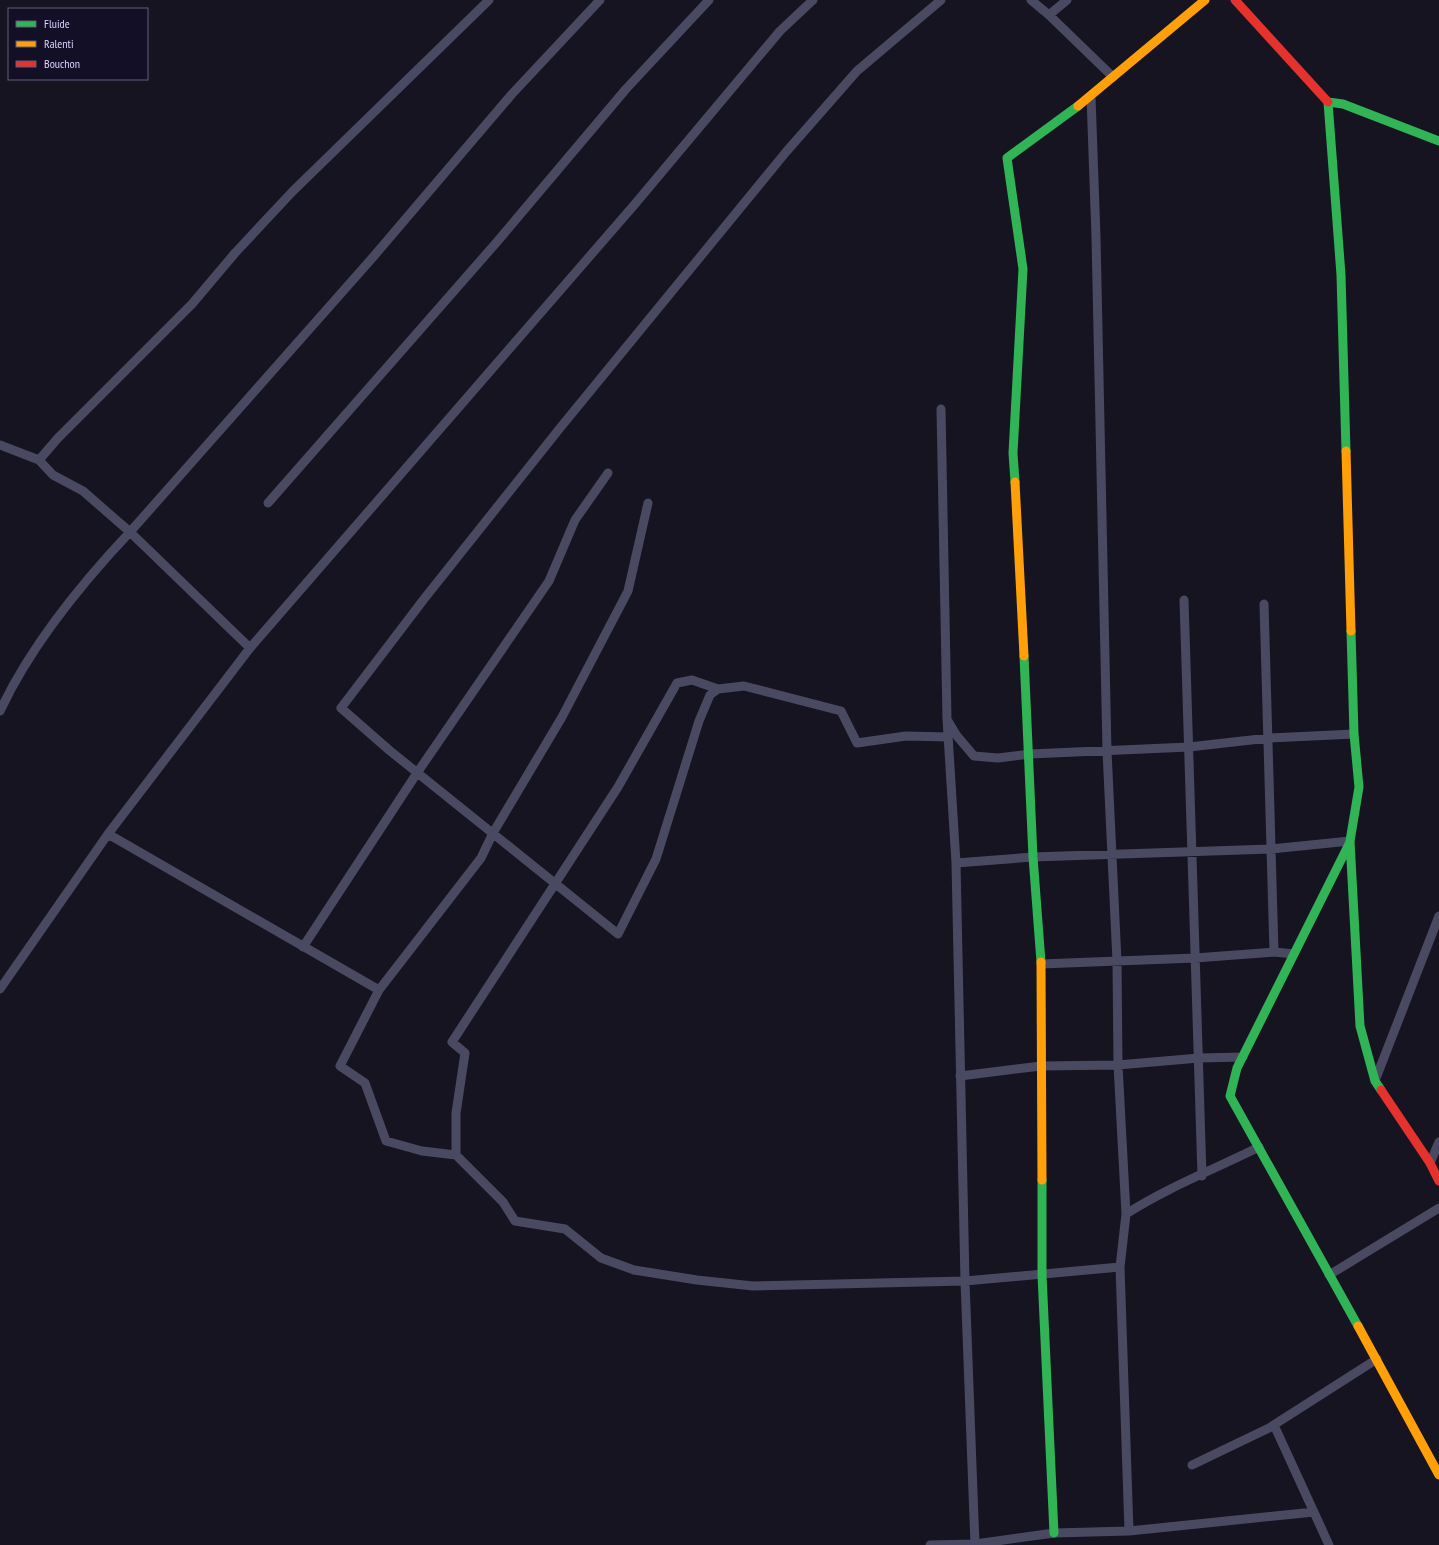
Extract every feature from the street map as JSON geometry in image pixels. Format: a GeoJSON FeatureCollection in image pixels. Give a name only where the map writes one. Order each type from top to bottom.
{"type":"FeatureCollection","features":[{"type":"Feature","properties":{"kind":"main road"},"geometry":{"type":"LineString","coordinates":[[1054,1533],[1042,1275],[1040,964],[1033,857],[1030,754],[1013,453],[1023,269],[1007,158],[1091,97],[1205,0]]}},
{"type":"Feature","properties":{"kind":"main road"},"geometry":{"type":"LineString","coordinates":[[1239,2],[1328,102],[1341,275],[1354,734],[1359,787],[1350,841],[1360,1026],[1375,1081],[1430,1163],[1439,1181]]}},
{"type":"Feature","properties":{"kind":"main road"},"geometry":{"type":"LineString","coordinates":[[1328,102],[1343,104],[1439,141]]}},
{"type":"Feature","properties":{"kind":"main road"},"geometry":{"type":"LineString","coordinates":[[1350,841],[1237,1068],[1230,1096],[1377,1359],[1439,1475]]}},
{"type":"Feature","properties":{"kind":"street"},"geometry":{"type":"LineString","coordinates":[[39,460],[58,438],[192,304],[235,253],[293,191],[488,0]]}},
{"type":"Feature","properties":{"kind":"street"},"geometry":{"type":"LineString","coordinates":[[0,711],[8,694],[43,638],[94,570],[130,532],[374,256],[512,94],[600,0]]}},
{"type":"Feature","properties":{"kind":"street"},"geometry":{"type":"LineString","coordinates":[[268,503],[491,249],[626,89],[709,0]]}},
{"type":"Feature","properties":{"kind":"street"},"geometry":{"type":"LineString","coordinates":[[0,989],[108,834],[250,648],[635,204],[780,31],[813,0]]}},
{"type":"Feature","properties":{"kind":"street"},"geometry":{"type":"LineString","coordinates":[[718,689],[710,695],[699,721],[656,858],[618,934],[418,773],[341,708],[424,599],[560,428],[786,152],[857,71],[941,0]]}},
{"type":"Feature","properties":{"kind":"street"},"geometry":{"type":"LineString","coordinates":[[1031,0],[1049,15],[1113,78]]}},
{"type":"Feature","properties":{"kind":"street"},"geometry":{"type":"LineString","coordinates":[[1049,15],[1067,0]]}},
{"type":"Feature","properties":{"kind":"street"},"geometry":{"type":"LineString","coordinates":[[1091,97],[1096,245],[1107,750],[1117,961],[1118,1065],[1126,1214],[1120,1267],[1129,1531]]}},
{"type":"Feature","properties":{"kind":"street"},"geometry":{"type":"LineString","coordinates":[[941,409],[947,719],[956,863],[965,1281],[975,1544]]}},
{"type":"Feature","properties":{"kind":"street"},"geometry":{"type":"LineString","coordinates":[[0,445],[39,460],[53,475],[83,491],[130,532],[250,648]]}},
{"type":"Feature","properties":{"kind":"street"},"geometry":{"type":"LineString","coordinates":[[303,947],[418,773],[549,581],[576,520],[608,473]]}},
{"type":"Feature","properties":{"kind":"street"},"geometry":{"type":"LineString","coordinates":[[648,503],[628,591],[562,718],[493,833],[481,858],[379,990],[340,1066],[365,1082],[386,1141],[422,1151],[456,1155],[503,1202],[516,1221],[565,1229],[601,1258],[634,1270],[697,1280],[753,1286],[965,1281],[1120,1267]]}},
{"type":"Feature","properties":{"kind":"street"},"geometry":{"type":"LineString","coordinates":[[1184,600],[1202,1176]]}},
{"type":"Feature","properties":{"kind":"street"},"geometry":{"type":"LineString","coordinates":[[1264,604],[1274,952]]}},
{"type":"Feature","properties":{"kind":"street"},"geometry":{"type":"LineString","coordinates":[[456,1155],[456,1113],[465,1053],[452,1042],[618,787],[677,683],[692,680],[718,689],[744,686],[841,711],[857,743],[906,736],[948,737]]}},
{"type":"Feature","properties":{"kind":"street"},"geometry":{"type":"LineString","coordinates":[[947,719],[957,736],[974,756],[998,758],[1030,754],[1189,747],[1269,738],[1354,734]]}},
{"type":"Feature","properties":{"kind":"street"},"geometry":{"type":"LineString","coordinates":[[108,834],[379,990]]}},
{"type":"Feature","properties":{"kind":"street"},"geometry":{"type":"LineString","coordinates":[[956,863],[1033,857],[1191,853],[1271,849],[1350,841]]}},
{"type":"Feature","properties":{"kind":"street"},"geometry":{"type":"LineString","coordinates":[[1375,1081],[1439,916]]}},
{"type":"Feature","properties":{"kind":"street"},"geometry":{"type":"LineString","coordinates":[[1040,964],[1195,958],[1274,952],[1294,954]]}},
{"type":"Feature","properties":{"kind":"street"},"geometry":{"type":"LineString","coordinates":[[960,1076],[1041,1066],[1118,1065],[1199,1058],[1243,1057]]}},
{"type":"Feature","properties":{"kind":"street"},"geometry":{"type":"LineString","coordinates":[[1430,1163],[1439,1142]]}},
{"type":"Feature","properties":{"kind":"street"},"geometry":{"type":"LineString","coordinates":[[1126,1214],[1155,1196],[1202,1176],[1259,1147]]}},
{"type":"Feature","properties":{"kind":"street"},"geometry":{"type":"LineString","coordinates":[[1329,1275],[1439,1208]]}},
{"type":"Feature","properties":{"kind":"street"},"geometry":{"type":"LineString","coordinates":[[1192,1465],[1274,1425],[1377,1359]]}},
{"type":"Feature","properties":{"kind":"street"},"geometry":{"type":"LineString","coordinates":[[1274,1425],[1329,1545]]}},
{"type":"Feature","properties":{"kind":"street"},"geometry":{"type":"LineString","coordinates":[[930,1545],[975,1544],[1054,1533],[1129,1531],[1314,1512]]}},
{"type":"Feature","properties":{"kind":"traffic: fast"},"geometry":{"type":"LineString","coordinates":[[1346,451],[1341,275],[1328,102],[1343,104],[1439,141]]}},
{"type":"Feature","properties":{"kind":"traffic: fast"},"geometry":{"type":"LineString","coordinates":[[1015,482],[1013,453],[1023,269],[1007,158],[1078,106]]}},
{"type":"Feature","properties":{"kind":"traffic: fast"},"geometry":{"type":"LineString","coordinates":[[1351,631],[1354,734],[1359,787],[1350,841],[1360,1026],[1375,1081],[1381,1090]]}},
{"type":"Feature","properties":{"kind":"traffic: fast"},"geometry":{"type":"LineString","coordinates":[[1024,656],[1033,857],[1041,962]]}},
{"type":"Feature","properties":{"kind":"traffic: fast"},"geometry":{"type":"LineString","coordinates":[[1350,842],[1237,1068],[1230,1096],[1358,1326]]}},
{"type":"Feature","properties":{"kind":"traffic: fast"},"geometry":{"type":"LineString","coordinates":[[1042,1180],[1042,1275],[1054,1533]]}},
{"type":"Feature","properties":{"kind":"traffic: slow"},"geometry":{"type":"LineString","coordinates":[[1078,106],[1205,0]]}},
{"type":"Feature","properties":{"kind":"traffic: slow"},"geometry":{"type":"LineString","coordinates":[[1346,451],[1351,631]]}},
{"type":"Feature","properties":{"kind":"traffic: slow"},"geometry":{"type":"LineString","coordinates":[[1015,482],[1024,656]]}},
{"type":"Feature","properties":{"kind":"traffic: slow"},"geometry":{"type":"LineString","coordinates":[[1041,962],[1042,1180]]}},
{"type":"Feature","properties":{"kind":"traffic: slow"},"geometry":{"type":"LineString","coordinates":[[1358,1326],[1439,1475]]}},
{"type":"Feature","properties":{"kind":"traffic: jam"},"geometry":{"type":"LineString","coordinates":[[1235,0],[1328,102]]}},
{"type":"Feature","properties":{"kind":"traffic: jam"},"geometry":{"type":"LineString","coordinates":[[1381,1090],[1430,1163],[1439,1181]]}}]}
